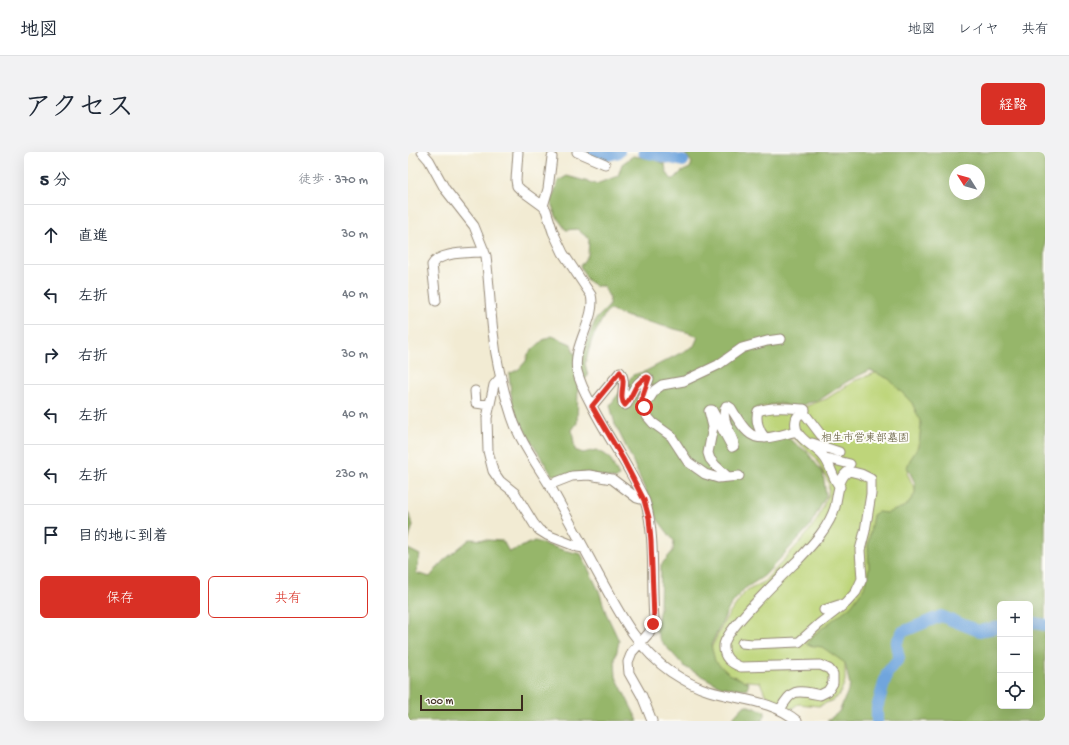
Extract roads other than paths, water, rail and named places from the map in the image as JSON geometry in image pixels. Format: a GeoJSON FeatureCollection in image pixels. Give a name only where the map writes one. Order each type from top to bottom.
{"type":"FeatureCollection","features":[{"type":"Feature","properties":{"kind":"street"},"geometry":{"type":"LineString","coordinates":[[422,152],[430,156],[445,189],[474,226],[484,250],[486,256],[493,333],[501,377],[513,420],[524,443],[623,619],[651,656],[672,673],[693,685],[709,691],[759,702],[780,710],[797,721]]}},
{"type":"Feature","properties":{"kind":"street"},"geometry":{"type":"LineString","coordinates":[[518,152],[517,186],[546,210],[553,232],[563,253],[591,295],[593,301],[577,355],[577,371],[592,406],[623,459],[644,500],[649,518],[654,619],[649,633],[629,657],[628,667],[629,673],[645,703],[652,721]]}},
{"type":"Feature","properties":{"kind":"street"},"geometry":{"type":"LineString","coordinates":[[580,153],[605,164]]}},
{"type":"Feature","properties":{"kind":"street"},"geometry":{"type":"LineString","coordinates":[[543,206],[548,189],[552,157]]}},
{"type":"Feature","properties":{"kind":"street"},"geometry":{"type":"LineString","coordinates":[[436,301],[432,265],[437,258],[484,250]]}},
{"type":"Feature","properties":{"kind":"street"},"geometry":{"type":"LineString","coordinates":[[644,407],[655,390],[662,384],[684,381],[718,365],[742,348],[766,341],[781,339]]}},
{"type":"Feature","properties":{"kind":"street"},"geometry":{"type":"LineString","coordinates":[[592,406],[620,372],[624,379],[622,398],[623,404],[625,405],[636,384],[647,377],[649,378],[642,398],[647,416],[653,423],[672,436],[688,462],[705,474],[718,478],[738,476]]}},
{"type":"Feature","properties":{"kind":"street"},"geometry":{"type":"LineString","coordinates":[[501,377],[494,385],[487,418],[488,452],[493,471],[500,481],[515,493],[539,530],[547,535],[584,548]]}},
{"type":"Feature","properties":{"kind":"street"},"geometry":{"type":"LineString","coordinates":[[475,391],[476,403],[490,405]]}},
{"type":"Feature","properties":{"kind":"street"},"geometry":{"type":"LineString","coordinates":[[728,477],[715,465],[710,459],[708,453],[713,427],[709,412],[710,410],[712,410],[732,446],[734,446],[734,443],[724,415],[724,409],[726,406],[731,408],[746,431],[756,437],[765,438],[797,431]]}},
{"type":"Feature","properties":{"kind":"street"},"geometry":{"type":"LineString","coordinates":[[765,438],[760,433],[757,415],[758,411],[786,407],[804,409],[804,413],[822,435]]}},
{"type":"Feature","properties":{"kind":"street"},"geometry":{"type":"LineString","coordinates":[[804,413],[796,418],[798,434],[826,458],[840,487]]}},
{"type":"Feature","properties":{"kind":"street"},"geometry":{"type":"LineString","coordinates":[[809,443],[816,443],[839,452]]}},
{"type":"Feature","properties":{"kind":"street"},"geometry":{"type":"LineString","coordinates":[[826,458],[850,464]]}},
{"type":"Feature","properties":{"kind":"street"},"geometry":{"type":"LineString","coordinates":[[742,643],[799,642],[846,603],[856,592],[862,579],[860,550],[871,494],[871,479],[861,474],[849,471],[845,474],[842,479],[835,508],[821,532],[807,550],[735,622],[727,636],[724,644],[724,652],[731,663],[741,666],[820,665],[829,669],[833,674],[833,683],[828,691],[820,695],[794,692],[786,699],[780,710]]}},
{"type":"Feature","properties":{"kind":"street"},"geometry":{"type":"LineString","coordinates":[[549,485],[572,476],[589,475],[612,479],[637,498],[644,500]]}},
{"type":"Feature","properties":{"kind":"street"},"geometry":{"type":"LineString","coordinates":[[824,610],[846,603]]}},
{"type":"Feature","properties":{"kind":"street"},"geometry":{"type":"LineString","coordinates":[[803,629],[819,624]]}},
{"type":"Feature","properties":{"kind":"waterway"},"geometry":{"type":"LineString","coordinates":[[590,153],[605,156],[619,152]]}},
{"type":"Feature","properties":{"kind":"waterway"},"geometry":{"type":"LineString","coordinates":[[644,152],[683,161]]}},
{"type":"Feature","properties":{"kind":"waterway"},"geometry":{"type":"LineString","coordinates":[[877,721],[877,708],[887,673],[899,658],[896,644],[902,632],[941,616],[979,631],[997,628]]}},
{"type":"Feature","properties":{"kind":"waterway"},"geometry":{"type":"LineString","coordinates":[[1033,623],[1045,625]]}},
{"type":"Feature","properties":{"kind":"park label","name":"相生市営東部墓園"},"geometry":{"type":"Point","coordinates":[865,437]}}]}
